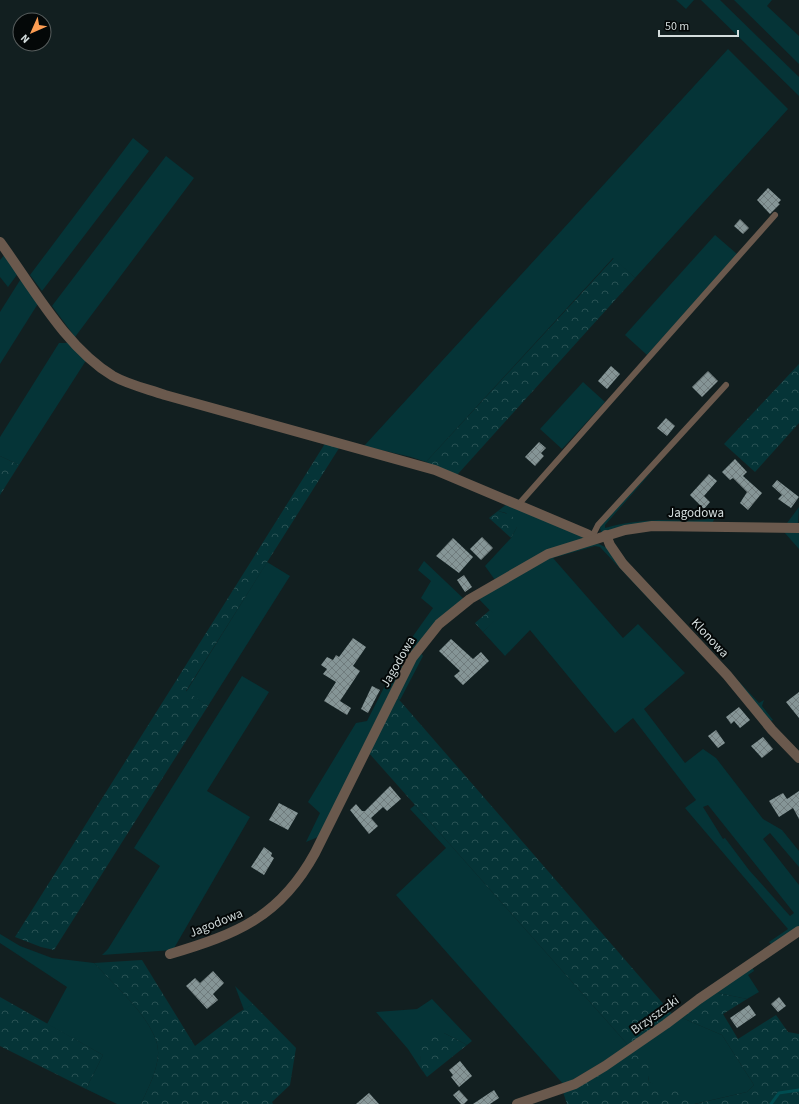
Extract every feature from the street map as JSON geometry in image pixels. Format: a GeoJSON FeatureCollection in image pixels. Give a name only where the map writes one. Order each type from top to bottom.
{"type":"FeatureCollection","features":[{"type":"Feature","properties":{"kind":"street"},"geometry":{"type":"LineString","coordinates":[[0,242],[52,316],[90,358],[114,376],[135,386],[165,395],[435,470],[593,538]]}},
{"type":"Feature","properties":{"kind":"street","name":"Jagodowa"},"geometry":{"type":"LineString","coordinates":[[170,954],[244,928],[274,907],[291,889],[312,859],[323,839],[412,658],[439,624],[470,599],[553,552],[606,535],[652,526],[799,528]]}},
{"type":"Feature","properties":{"kind":"street","name":"Klonowa"},"geometry":{"type":"LineString","coordinates":[[606,535],[610,545],[623,564],[727,675],[765,721],[799,758]]}},
{"type":"Feature","properties":{"kind":"street","name":"Brzyszczki"},"geometry":{"type":"LineString","coordinates":[[518,1104],[575,1084],[605,1066],[666,1024],[699,999],[799,931]]}},
{"type":"Feature","properties":{"kind":"lane"},"geometry":{"type":"LineString","coordinates":[[518,505],[775,215]]}},
{"type":"Feature","properties":{"kind":"lane"},"geometry":{"type":"LineString","coordinates":[[593,538],[598,525],[726,385]]}},
{"type":"Feature","properties":{"kind":"green space"},"geometry":{"type":"Polygon","coordinates":[[[676,0],[694,0],[686,9],[676,0]]]}},
{"type":"Feature","properties":{"kind":"green space"},"geometry":{"type":"Polygon","coordinates":[[[701,0],[720,0],[799,77],[799,96],[701,0]]]}},
{"type":"Feature","properties":{"kind":"green space"},"geometry":{"type":"Polygon","coordinates":[[[734,0],[772,0],[767,6],[799,36],[799,64],[734,0]]]}},
{"type":"Feature","properties":{"kind":"green space"},"geometry":{"type":"Polygon","coordinates":[[[728,49],[788,109],[635,278],[613,258],[426,462],[364,446],[728,49]]]}},
{"type":"Feature","properties":{"kind":"green space"},"geometry":{"type":"Polygon","coordinates":[[[133,138],[149,151],[42,291],[30,275],[133,138]]]}},
{"type":"Feature","properties":{"kind":"green space"},"geometry":{"type":"Polygon","coordinates":[[[166,156],[194,178],[75,337],[52,306],[166,156]]]}},
{"type":"Feature","properties":{"kind":"green space"},"geometry":{"type":"Polygon","coordinates":[[[715,235],[737,254],[647,355],[625,335],[715,235]]]}},
{"type":"Feature","properties":{"kind":"green space"},"geometry":{"type":"Polygon","coordinates":[[[5,254],[19,272],[8,287],[0,277],[0,260],[5,254]]]}},
{"type":"Feature","properties":{"kind":"green space"},"geometry":{"type":"Polygon","coordinates":[[[614,258],[635,278],[457,475],[426,462],[614,258]]]}},
{"type":"Feature","properties":{"kind":"green space"},"geometry":{"type":"Polygon","coordinates":[[[22,277],[39,302],[0,364],[0,312],[22,277]]]}},
{"type":"Feature","properties":{"kind":"green space"},"geometry":{"type":"Polygon","coordinates":[[[69,341],[87,359],[19,465],[0,456],[0,437],[59,343],[66,343],[69,341]]]}},
{"type":"Feature","properties":{"kind":"green space"},"geometry":{"type":"Polygon","coordinates":[[[799,364],[799,423],[755,472],[724,444],[799,364]]]}},
{"type":"Feature","properties":{"kind":"green space"},"geometry":{"type":"Polygon","coordinates":[[[583,382],[605,402],[562,449],[540,429],[583,382]]]}},
{"type":"Feature","properties":{"kind":"green space"},"geometry":{"type":"Polygon","coordinates":[[[326,442],[341,445],[186,691],[208,706],[54,950],[41,947],[15,937],[326,442]]]}},
{"type":"Feature","properties":{"kind":"green space"},"geometry":{"type":"Polygon","coordinates":[[[0,456],[19,465],[0,495],[0,456]]]}},
{"type":"Feature","properties":{"kind":"green space"},"geometry":{"type":"Polygon","coordinates":[[[655,468],[605,525],[605,528],[645,521],[715,518],[711,525],[601,532],[601,524],[655,468]]]}},
{"type":"Feature","properties":{"kind":"green space"},"geometry":{"type":"Polygon","coordinates":[[[508,503],[584,535],[583,539],[495,580],[485,566],[511,538],[517,527],[506,513],[498,511],[508,503]]]}},
{"type":"Feature","properties":{"kind":"green space"},"geometry":{"type":"Polygon","coordinates":[[[799,507],[798,525],[787,523],[799,507]]]}},
{"type":"Feature","properties":{"kind":"green space"},"geometry":{"type":"Polygon","coordinates":[[[498,511],[511,515],[517,522],[517,527],[511,538],[489,518],[498,511]]]}},
{"type":"Feature","properties":{"kind":"green space"},"geometry":{"type":"Polygon","coordinates":[[[784,532],[799,532],[799,549],[784,532]]]}},
{"type":"Feature","properties":{"kind":"green space"},"geometry":{"type":"Polygon","coordinates":[[[595,542],[607,548],[705,655],[703,657],[600,547],[595,546],[553,558],[623,638],[638,624],[685,673],[644,709],[685,763],[703,749],[716,758],[763,819],[782,830],[799,851],[799,867],[770,833],[763,839],[799,885],[799,928],[772,945],[769,942],[788,929],[685,808],[696,800],[633,718],[615,733],[530,630],[505,656],[483,632],[497,618],[478,598],[539,561],[595,542]],[[708,805],[703,807],[723,839],[725,838],[749,870],[790,916],[794,913],[708,805]]]}},
{"type":"Feature","properties":{"kind":"green space"},"geometry":{"type":"Polygon","coordinates":[[[621,555],[759,703],[764,700],[762,706],[773,720],[771,721],[621,555]]]}},
{"type":"Feature","properties":{"kind":"green space"},"geometry":{"type":"Polygon","coordinates":[[[424,561],[465,600],[407,658],[401,653],[433,608],[421,598],[431,581],[418,570],[424,561]]]}},
{"type":"Feature","properties":{"kind":"green space"},"geometry":{"type":"Polygon","coordinates":[[[267,562],[290,576],[208,706],[186,692],[267,562]]]}},
{"type":"Feature","properties":{"kind":"green space"},"geometry":{"type":"Polygon","coordinates":[[[490,610],[498,618],[483,632],[475,623],[490,610]]]}},
{"type":"Feature","properties":{"kind":"green space"},"geometry":{"type":"Polygon","coordinates":[[[421,653],[423,656],[400,700],[395,695],[415,659],[421,653]]]}},
{"type":"Feature","properties":{"kind":"green space"},"geometry":{"type":"Polygon","coordinates":[[[396,664],[405,664],[318,837],[306,842],[320,813],[308,802],[356,723],[367,721],[396,664]]]}},
{"type":"Feature","properties":{"kind":"green space"},"geometry":{"type":"Polygon","coordinates":[[[242,676],[269,692],[207,791],[250,817],[173,950],[102,955],[108,949],[160,866],[134,848],[242,676]]]}},
{"type":"Feature","properties":{"kind":"green space"},"geometry":{"type":"Polygon","coordinates":[[[395,695],[673,1015],[629,1046],[368,752],[395,695]]]}},
{"type":"Feature","properties":{"kind":"green space"},"geometry":{"type":"Polygon","coordinates":[[[415,805],[629,1046],[564,1085],[396,895],[446,848],[410,809],[415,805]]]}},
{"type":"Feature","properties":{"kind":"green space"},"geometry":{"type":"Polygon","coordinates":[[[0,934],[20,946],[52,958],[94,963],[123,993],[144,1018],[157,1043],[158,1055],[154,1074],[141,1104],[117,1104],[86,1089],[103,1055],[47,1024],[67,987],[0,943],[0,934]]]}},
{"type":"Feature","properties":{"kind":"green space"},"geometry":{"type":"Polygon","coordinates":[[[142,960],[195,1046],[238,1013],[253,1004],[296,1048],[290,1085],[272,1102],[273,1104],[141,1104],[156,1068],[158,1055],[157,1043],[144,1018],[123,993],[94,963],[142,960]]]}},
{"type":"Feature","properties":{"kind":"green space"},"geometry":{"type":"Polygon","coordinates":[[[752,966],[754,971],[748,975],[759,992],[747,999],[713,992],[752,966]]]}},
{"type":"Feature","properties":{"kind":"green space"},"geometry":{"type":"Polygon","coordinates":[[[235,986],[253,1004],[244,1010],[235,986]]]}},
{"type":"Feature","properties":{"kind":"green space"},"geometry":{"type":"Polygon","coordinates":[[[713,992],[747,999],[723,1014],[738,1039],[776,1015],[788,1032],[799,1034],[799,1104],[695,1104],[747,1092],[754,1085],[722,1035],[680,1017],[713,992]]]}},
{"type":"Feature","properties":{"kind":"green space"},"geometry":{"type":"Polygon","coordinates":[[[0,997],[103,1055],[86,1089],[0,1046],[0,997]]]}},
{"type":"Feature","properties":{"kind":"green space"},"geometry":{"type":"Polygon","coordinates":[[[432,999],[472,1041],[467,1045],[444,1033],[420,1057],[423,1072],[408,1049],[376,1012],[417,1009],[432,999]]]}},
{"type":"Feature","properties":{"kind":"green space"},"geometry":{"type":"Polygon","coordinates":[[[680,1017],[722,1035],[754,1085],[747,1092],[694,1104],[649,1082],[648,1076],[633,1049],[680,1017]]]}},
{"type":"Feature","properties":{"kind":"green space"},"geometry":{"type":"Polygon","coordinates":[[[432,1031],[444,1033],[467,1045],[427,1077],[421,1065],[420,1053],[424,1041],[432,1031]]]}},
{"type":"Feature","properties":{"kind":"green space"},"geometry":{"type":"Polygon","coordinates":[[[633,1049],[652,1070],[648,1076],[649,1082],[689,1095],[695,1104],[567,1104],[563,1092],[633,1049]]]}},
{"type":"Feature","properties":{"kind":"building"},"geometry":{"type":"Polygon","coordinates":[[[768,188],[781,200],[778,203],[780,204],[770,214],[757,200],[768,188]]]}},
{"type":"Feature","properties":{"kind":"building"},"geometry":{"type":"Polygon","coordinates":[[[740,219],[749,228],[743,234],[734,226],[740,219]]]}},
{"type":"Feature","properties":{"kind":"building"},"geometry":{"type":"Polygon","coordinates":[[[611,366],[620,374],[607,389],[598,381],[611,366]]]}},
{"type":"Feature","properties":{"kind":"building"},"geometry":{"type":"Polygon","coordinates":[[[708,371],[718,381],[702,397],[692,387],[708,371]]]}},
{"type":"Feature","properties":{"kind":"building"},"geometry":{"type":"Polygon","coordinates":[[[666,418],[675,426],[667,436],[657,428],[666,418]]]}},
{"type":"Feature","properties":{"kind":"building"},"geometry":{"type":"Polygon","coordinates":[[[539,442],[546,448],[541,453],[544,456],[535,466],[525,457],[539,442]]]}},
{"type":"Feature","properties":{"kind":"building"},"geometry":{"type":"Polygon","coordinates":[[[735,459],[747,472],[743,476],[762,493],[748,510],[740,503],[747,492],[733,478],[730,480],[722,472],[735,459]]]}},
{"type":"Feature","properties":{"kind":"building"},"geometry":{"type":"Polygon","coordinates":[[[709,474],[717,481],[704,496],[710,502],[704,509],[690,495],[709,474]]]}},
{"type":"Feature","properties":{"kind":"building"},"geometry":{"type":"Polygon","coordinates":[[[777,480],[799,497],[791,508],[778,499],[782,495],[772,486],[777,480]]]}},
{"type":"Feature","properties":{"kind":"building"},"geometry":{"type":"Polygon","coordinates":[[[482,537],[493,548],[481,560],[470,549],[482,537]]]}},
{"type":"Feature","properties":{"kind":"building"},"geometry":{"type":"Polygon","coordinates":[[[453,538],[473,557],[459,573],[436,556],[453,538]]]}},
{"type":"Feature","properties":{"kind":"building"},"geometry":{"type":"Polygon","coordinates":[[[464,575],[472,587],[465,592],[457,580],[464,575]]]}},
{"type":"Feature","properties":{"kind":"building"},"geometry":{"type":"Polygon","coordinates":[[[353,638],[366,647],[353,666],[360,671],[340,701],[351,708],[347,715],[324,701],[336,682],[323,674],[327,669],[321,665],[327,657],[333,660],[336,655],[339,657],[353,638]]]}},
{"type":"Feature","properties":{"kind":"building"},"geometry":{"type":"Polygon","coordinates":[[[451,639],[473,659],[481,652],[489,661],[463,685],[454,676],[460,671],[439,651],[451,639]]]}},
{"type":"Feature","properties":{"kind":"building"},"geometry":{"type":"Polygon","coordinates":[[[372,686],[380,690],[368,713],[361,709],[372,686]]]}},
{"type":"Feature","properties":{"kind":"building"},"geometry":{"type":"Polygon","coordinates":[[[799,692],[799,718],[786,702],[799,692]]]}},
{"type":"Feature","properties":{"kind":"building"},"geometry":{"type":"Polygon","coordinates":[[[739,707],[750,720],[740,728],[734,721],[731,724],[726,717],[739,707]]]}},
{"type":"Feature","properties":{"kind":"building"},"geometry":{"type":"Polygon","coordinates":[[[716,730],[725,743],[718,748],[708,736],[716,730]]]}},
{"type":"Feature","properties":{"kind":"building"},"geometry":{"type":"Polygon","coordinates":[[[763,737],[773,749],[762,758],[751,746],[763,737]]]}},
{"type":"Feature","properties":{"kind":"building"},"geometry":{"type":"Polygon","coordinates":[[[390,786],[401,799],[387,811],[383,807],[371,818],[378,826],[369,834],[350,810],[356,804],[362,811],[365,811],[390,786]]]}},
{"type":"Feature","properties":{"kind":"building"},"geometry":{"type":"Polygon","coordinates":[[[799,791],[799,819],[793,808],[779,817],[769,801],[783,793],[787,799],[799,791]]]}},
{"type":"Feature","properties":{"kind":"building"},"geometry":{"type":"Polygon","coordinates":[[[279,803],[298,813],[288,830],[269,820],[279,803]]]}},
{"type":"Feature","properties":{"kind":"building"},"geometry":{"type":"Polygon","coordinates":[[[264,847],[272,853],[271,856],[274,858],[264,875],[251,867],[264,847]]]}},
{"type":"Feature","properties":{"kind":"building"},"geometry":{"type":"Polygon","coordinates":[[[213,971],[224,983],[213,994],[218,1000],[207,1009],[186,986],[195,978],[200,983],[213,971]]]}},
{"type":"Feature","properties":{"kind":"building"},"geometry":{"type":"Polygon","coordinates":[[[779,997],[786,1006],[778,1012],[771,1004],[779,997]]]}},
{"type":"Feature","properties":{"kind":"building"},"geometry":{"type":"Polygon","coordinates":[[[749,1005],[756,1015],[737,1028],[730,1018],[749,1005]]]}},
{"type":"Feature","properties":{"kind":"building"},"geometry":{"type":"Polygon","coordinates":[[[460,1061],[472,1076],[459,1087],[451,1077],[453,1075],[449,1070],[460,1061]]]}},
{"type":"Feature","properties":{"kind":"building"},"geometry":{"type":"Polygon","coordinates":[[[459,1090],[468,1100],[464,1104],[461,1104],[453,1095],[459,1090]]]}},
{"type":"Feature","properties":{"kind":"building"},"geometry":{"type":"Polygon","coordinates":[[[494,1090],[499,1098],[490,1104],[473,1104],[494,1090]]]}},
{"type":"Feature","properties":{"kind":"building"},"geometry":{"type":"Polygon","coordinates":[[[369,1093],[379,1104],[356,1104],[369,1093]]]}},
{"type":"Feature","properties":{"kind":"waterway"},"geometry":{"type":"LineString","coordinates":[[771,1104],[779,1093],[799,1090]]}}]}
